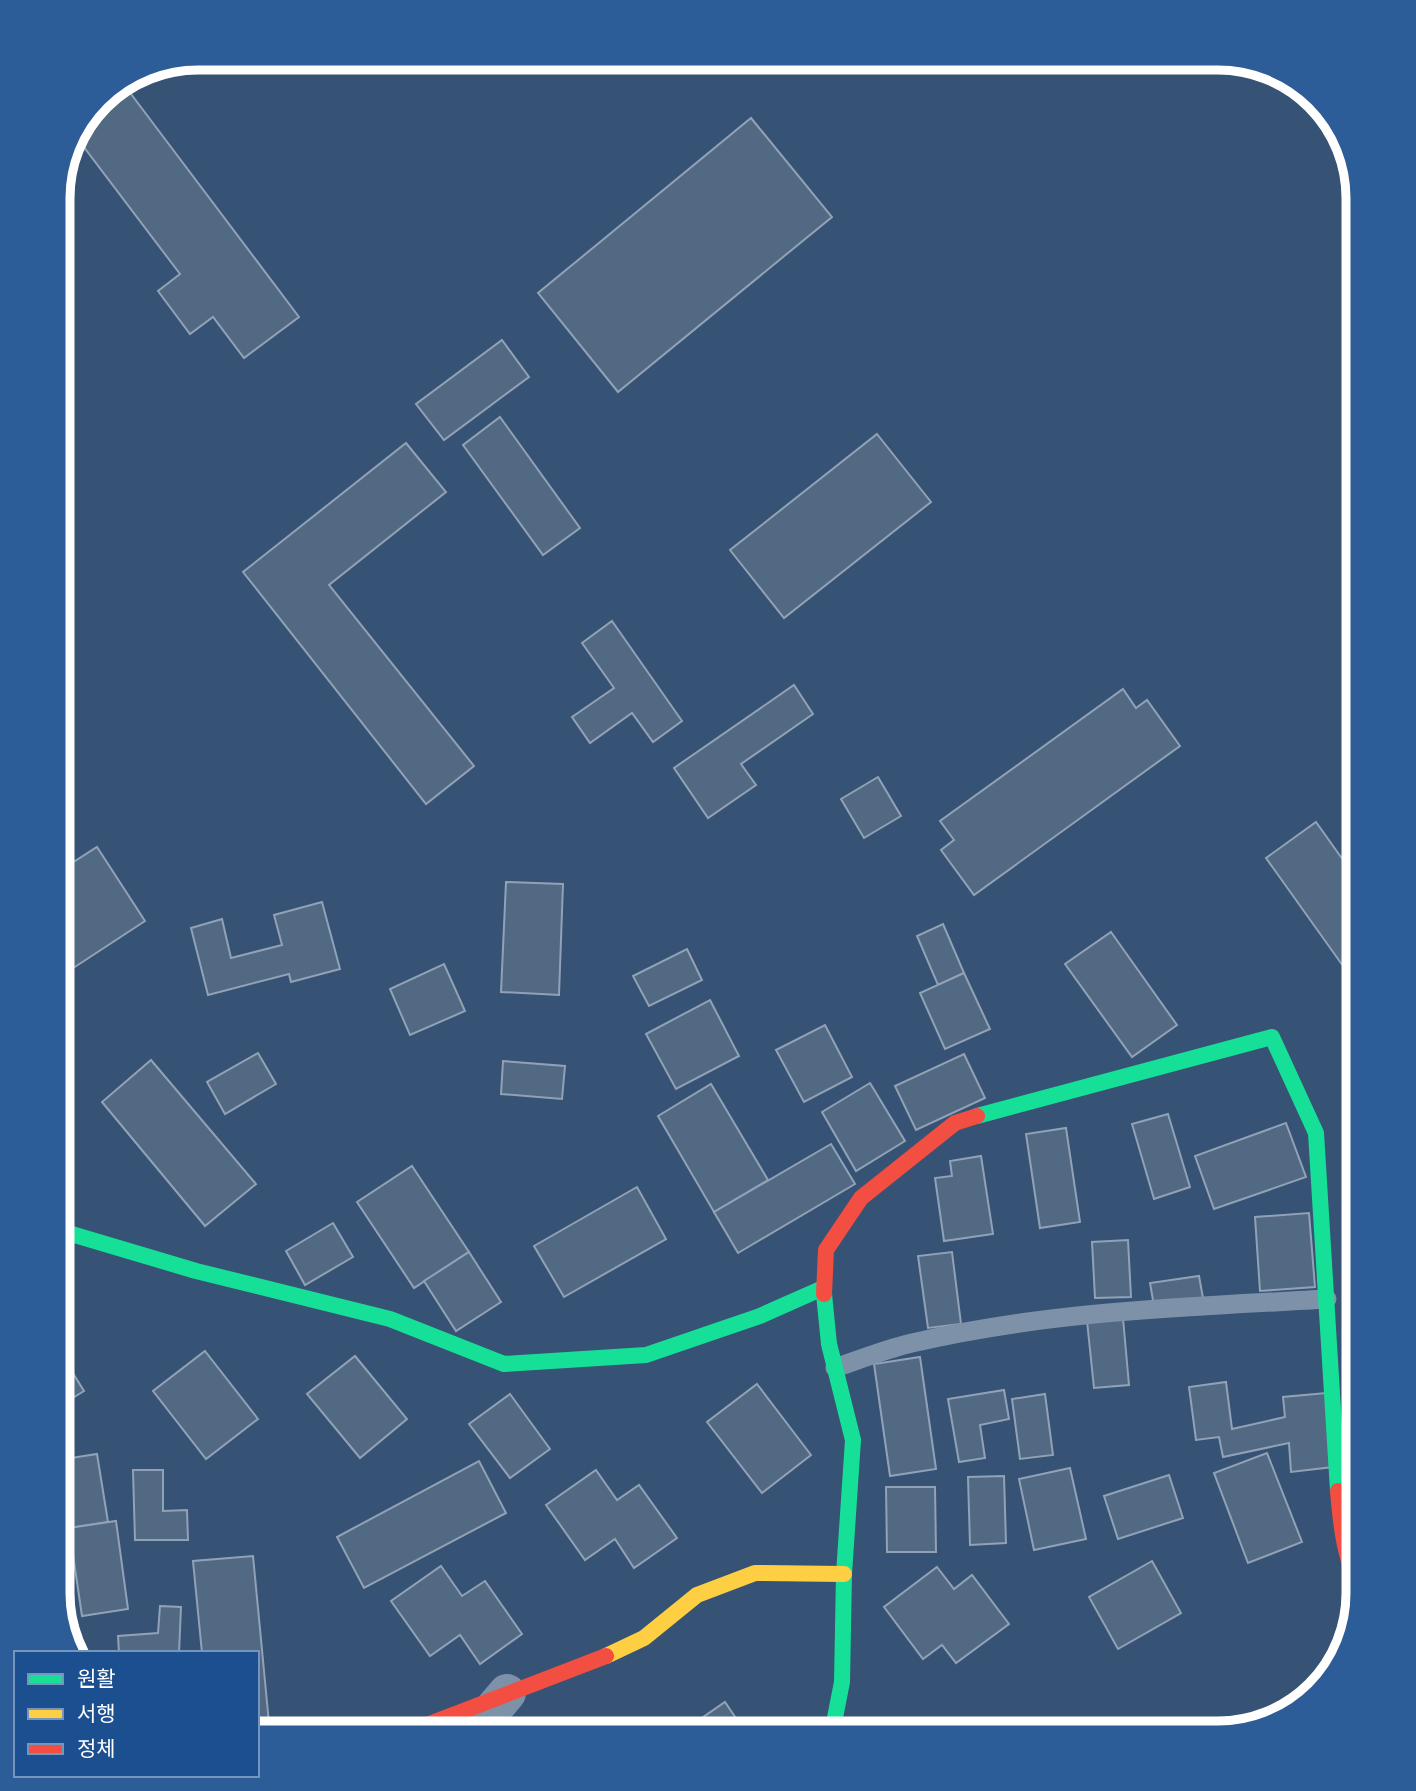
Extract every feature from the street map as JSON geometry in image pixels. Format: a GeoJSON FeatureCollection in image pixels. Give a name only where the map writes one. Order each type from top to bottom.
{"type":"FeatureCollection","features":[{"type":"Feature","properties":{"kind":"street"},"geometry":{"type":"LineString","coordinates":[[834,1721],[842,1682],[844,1574],[853,1440],[829,1344],[823,1288],[826,1250],[861,1198],[955,1123],[1272,1037],[1316,1133],[1340,1517],[1346,1544]]}},
{"type":"Feature","properties":{"kind":"street"},"geometry":{"type":"LineString","coordinates":[[70,1234],[196,1271],[390,1319],[505,1364],[646,1355],[760,1316],[823,1288]]}},
{"type":"Feature","properties":{"kind":"street"},"geometry":{"type":"LineString","coordinates":[[436,1721],[597,1660],[644,1638],[696,1595],[755,1573],[844,1574]]}},
{"type":"Feature","properties":{"kind":"street"},"geometry":{"type":"LineString","coordinates":[[483,1721],[507,1693]]}},
{"type":"Feature","properties":{"kind":"lane"},"geometry":{"type":"LineString","coordinates":[[835,1368],[910,1343],[1039,1319],[1106,1312],[1327,1299]]}},
{"type":"Feature","properties":{"kind":"building"},"geometry":{"type":"Polygon","coordinates":[[[129,91],[299,317],[244,358],[213,317],[190,334],[158,291],[180,274],[82,145],[107,107],[129,91]]]}},
{"type":"Feature","properties":{"kind":"building"},"geometry":{"type":"Polygon","coordinates":[[[751,118],[832,217],[618,392],[538,293],[751,118]]]}},
{"type":"Feature","properties":{"kind":"building"},"geometry":{"type":"Polygon","coordinates":[[[502,340],[529,377],[444,440],[416,404],[502,340]]]}},
{"type":"Feature","properties":{"kind":"building"},"geometry":{"type":"Polygon","coordinates":[[[500,417],[580,528],[543,555],[463,445],[500,417]]]}},
{"type":"Feature","properties":{"kind":"building"},"geometry":{"type":"Polygon","coordinates":[[[877,434],[931,502],[784,618],[730,550],[877,434]]]}},
{"type":"Feature","properties":{"kind":"building"},"geometry":{"type":"Polygon","coordinates":[[[406,443],[446,492],[329,585],[474,766],[426,804],[243,572],[406,443]]]}},
{"type":"Feature","properties":{"kind":"building"},"geometry":{"type":"Polygon","coordinates":[[[612,621],[682,721],[653,742],[632,713],[590,743],[572,717],[614,688],[582,643],[612,621]]]}},
{"type":"Feature","properties":{"kind":"building"},"geometry":{"type":"Polygon","coordinates":[[[794,685],[813,714],[741,764],[756,785],[708,818],[674,768],[794,685]]]}},
{"type":"Feature","properties":{"kind":"building"},"geometry":{"type":"Polygon","coordinates":[[[1123,689],[1136,708],[1147,700],[1180,746],[974,895],[941,850],[954,840],[940,821],[1123,689]]]}},
{"type":"Feature","properties":{"kind":"building"},"geometry":{"type":"Polygon","coordinates":[[[878,777],[901,816],[864,838],[841,799],[878,777]]]}},
{"type":"Feature","properties":{"kind":"building"},"geometry":{"type":"Polygon","coordinates":[[[1316,822],[1346,864],[1346,970],[1266,858],[1316,822]]]}},
{"type":"Feature","properties":{"kind":"building"},"geometry":{"type":"Polygon","coordinates":[[[97,847],[145,921],[70,970],[70,864],[97,847]]]}},
{"type":"Feature","properties":{"kind":"building"},"geometry":{"type":"Polygon","coordinates":[[[506,882],[563,884],[559,995],[501,992],[506,882]]]}},
{"type":"Feature","properties":{"kind":"building"},"geometry":{"type":"Polygon","coordinates":[[[322,902],[340,969],[291,982],[289,974],[208,995],[191,928],[222,919],[231,958],[282,945],[274,915],[322,902]]]}},
{"type":"Feature","properties":{"kind":"building"},"geometry":{"type":"Polygon","coordinates":[[[943,924],[964,973],[938,985],[917,936],[943,924]]]}},
{"type":"Feature","properties":{"kind":"building"},"geometry":{"type":"Polygon","coordinates":[[[1111,932],[1177,1025],[1132,1057],[1065,964],[1111,932]]]}},
{"type":"Feature","properties":{"kind":"building"},"geometry":{"type":"Polygon","coordinates":[[[687,949],[702,980],[649,1006],[633,976],[687,949]]]}},
{"type":"Feature","properties":{"kind":"building"},"geometry":{"type":"Polygon","coordinates":[[[444,964],[465,1011],[410,1035],[390,989],[444,964]]]}},
{"type":"Feature","properties":{"kind":"building"},"geometry":{"type":"Polygon","coordinates":[[[964,973],[990,1029],[945,1049],[920,993],[964,973]]]}},
{"type":"Feature","properties":{"kind":"building"},"geometry":{"type":"Polygon","coordinates":[[[710,1000],[739,1056],[676,1089],[646,1034],[710,1000]]]}},
{"type":"Feature","properties":{"kind":"building"},"geometry":{"type":"Polygon","coordinates":[[[825,1025],[852,1077],[804,1102],[776,1050],[825,1025]]]}},
{"type":"Feature","properties":{"kind":"building"},"geometry":{"type":"Polygon","coordinates":[[[258,1053],[276,1084],[225,1114],[207,1082],[258,1053]]]}},
{"type":"Feature","properties":{"kind":"building"},"geometry":{"type":"Polygon","coordinates":[[[964,1054],[985,1098],[916,1130],[895,1086],[964,1054]]]}},
{"type":"Feature","properties":{"kind":"building"},"geometry":{"type":"Polygon","coordinates":[[[151,1060],[256,1184],[205,1226],[102,1102],[151,1060]]]}},
{"type":"Feature","properties":{"kind":"building"},"geometry":{"type":"Polygon","coordinates":[[[503,1061],[565,1066],[562,1099],[501,1094],[503,1061]]]}},
{"type":"Feature","properties":{"kind":"building"},"geometry":{"type":"Polygon","coordinates":[[[870,1083],[905,1141],[856,1171],[822,1112],[870,1083]]]}},
{"type":"Feature","properties":{"kind":"building"},"geometry":{"type":"Polygon","coordinates":[[[711,1084],[768,1180],[714,1212],[658,1116],[711,1084]]]}},
{"type":"Feature","properties":{"kind":"building"},"geometry":{"type":"Polygon","coordinates":[[[1168,1114],[1190,1187],[1154,1199],[1132,1124],[1168,1114]]]}},
{"type":"Feature","properties":{"kind":"building"},"geometry":{"type":"Polygon","coordinates":[[[1286,1123],[1306,1177],[1214,1209],[1195,1156],[1286,1123]]]}},
{"type":"Feature","properties":{"kind":"building"},"geometry":{"type":"Polygon","coordinates":[[[1066,1128],[1080,1222],[1040,1228],[1026,1134],[1066,1128]]]}},
{"type":"Feature","properties":{"kind":"building"},"geometry":{"type":"Polygon","coordinates":[[[831,1144],[855,1184],[738,1253],[714,1212],[831,1144]]]}},
{"type":"Feature","properties":{"kind":"building"},"geometry":{"type":"Polygon","coordinates":[[[981,1156],[993,1234],[944,1241],[935,1178],[952,1176],[950,1161],[981,1156]]]}},
{"type":"Feature","properties":{"kind":"building"},"geometry":{"type":"Polygon","coordinates":[[[412,1166],[469,1252],[414,1288],[357,1202],[412,1166]]]}},
{"type":"Feature","properties":{"kind":"building"},"geometry":{"type":"Polygon","coordinates":[[[637,1187],[666,1239],[564,1297],[534,1246],[637,1187]]]}},
{"type":"Feature","properties":{"kind":"building"},"geometry":{"type":"Polygon","coordinates":[[[1309,1213],[1315,1287],[1260,1291],[1255,1217],[1309,1213]]]}},
{"type":"Feature","properties":{"kind":"building"},"geometry":{"type":"Polygon","coordinates":[[[333,1223],[353,1257],[305,1285],[286,1251],[333,1223]]]}},
{"type":"Feature","properties":{"kind":"building"},"geometry":{"type":"Polygon","coordinates":[[[1128,1240],[1131,1297],[1095,1298],[1092,1242],[1128,1240]]]}},
{"type":"Feature","properties":{"kind":"building"},"geometry":{"type":"Polygon","coordinates":[[[469,1252],[501,1302],[456,1331],[424,1281],[469,1252]]]}},
{"type":"Feature","properties":{"kind":"building"},"geometry":{"type":"Polygon","coordinates":[[[952,1252],[961,1324],[928,1328],[918,1256],[952,1252]]]}},
{"type":"Feature","properties":{"kind":"building"},"geometry":{"type":"Polygon","coordinates":[[[1199,1276],[1203,1298],[1154,1306],[1150,1283],[1199,1276]]]}},
{"type":"Feature","properties":{"kind":"building"},"geometry":{"type":"Polygon","coordinates":[[[1123,1318],[1129,1385],[1094,1388],[1087,1321],[1123,1318]]]}},
{"type":"Feature","properties":{"kind":"building"},"geometry":{"type":"Polygon","coordinates":[[[205,1351],[258,1419],[206,1459],[153,1391],[205,1351]]]}},
{"type":"Feature","properties":{"kind":"building"},"geometry":{"type":"Polygon","coordinates":[[[355,1356],[407,1419],[360,1458],[307,1394],[355,1356]]]}},
{"type":"Feature","properties":{"kind":"building"},"geometry":{"type":"Polygon","coordinates":[[[920,1357],[936,1469],[890,1476],[874,1364],[920,1357]]]}},
{"type":"Feature","properties":{"kind":"building"},"geometry":{"type":"Polygon","coordinates":[[[70,1368],[84,1391],[70,1400],[70,1368]]]}},
{"type":"Feature","properties":{"kind":"building"},"geometry":{"type":"Polygon","coordinates":[[[1226,1382],[1232,1429],[1285,1417],[1283,1397],[1326,1393],[1333,1467],[1291,1472],[1289,1443],[1223,1457],[1219,1437],[1196,1440],[1189,1387],[1226,1382]]]}},
{"type":"Feature","properties":{"kind":"building"},"geometry":{"type":"Polygon","coordinates":[[[757,1384],[811,1455],[762,1493],[707,1422],[757,1384]]]}},
{"type":"Feature","properties":{"kind":"building"},"geometry":{"type":"Polygon","coordinates":[[[1004,1390],[1009,1419],[980,1425],[985,1458],[959,1462],[948,1399],[1004,1390]]]}},
{"type":"Feature","properties":{"kind":"building"},"geometry":{"type":"Polygon","coordinates":[[[510,1394],[550,1449],[510,1478],[469,1424],[510,1394]]]}},
{"type":"Feature","properties":{"kind":"building"},"geometry":{"type":"Polygon","coordinates":[[[1045,1394],[1053,1455],[1020,1459],[1012,1399],[1045,1394]]]}},
{"type":"Feature","properties":{"kind":"building"},"geometry":{"type":"Polygon","coordinates":[[[1267,1453],[1302,1542],[1248,1563],[1214,1473],[1267,1453]]]}},
{"type":"Feature","properties":{"kind":"building"},"geometry":{"type":"Polygon","coordinates":[[[97,1454],[108,1522],[70,1528],[70,1458],[97,1454]]]}},
{"type":"Feature","properties":{"kind":"building"},"geometry":{"type":"Polygon","coordinates":[[[479,1461],[506,1513],[364,1588],[337,1537],[479,1461]]]}},
{"type":"Feature","properties":{"kind":"building"},"geometry":{"type":"Polygon","coordinates":[[[1070,1468],[1086,1539],[1034,1550],[1019,1479],[1070,1468]]]}},
{"type":"Feature","properties":{"kind":"building"},"geometry":{"type":"Polygon","coordinates":[[[133,1470],[163,1470],[163,1511],[187,1510],[188,1540],[135,1540],[133,1470]]]}},
{"type":"Feature","properties":{"kind":"building"},"geometry":{"type":"Polygon","coordinates":[[[596,1470],[617,1500],[639,1485],[677,1538],[634,1568],[615,1539],[585,1560],[546,1505],[596,1470]]]}},
{"type":"Feature","properties":{"kind":"building"},"geometry":{"type":"Polygon","coordinates":[[[1169,1475],[1183,1518],[1118,1539],[1104,1496],[1169,1475]]]}},
{"type":"Feature","properties":{"kind":"building"},"geometry":{"type":"Polygon","coordinates":[[[1004,1476],[1006,1543],[970,1545],[968,1477],[1004,1476]]]}},
{"type":"Feature","properties":{"kind":"building"},"geometry":{"type":"Polygon","coordinates":[[[886,1487],[935,1487],[936,1552],[887,1552],[886,1487]]]}},
{"type":"Feature","properties":{"kind":"building"},"geometry":{"type":"Polygon","coordinates":[[[116,1521],[128,1609],[82,1616],[70,1528],[116,1521]]]}},
{"type":"Feature","properties":{"kind":"building"},"geometry":{"type":"Polygon","coordinates":[[[253,1556],[269,1721],[259,1721],[259,1651],[202,1651],[193,1561],[253,1556]]]}},
{"type":"Feature","properties":{"kind":"building"},"geometry":{"type":"Polygon","coordinates":[[[1152,1561],[1181,1613],[1118,1649],[1089,1597],[1152,1561]]]}},
{"type":"Feature","properties":{"kind":"building"},"geometry":{"type":"Polygon","coordinates":[[[441,1566],[462,1596],[485,1581],[522,1634],[480,1664],[460,1635],[430,1656],[391,1601],[441,1566]]]}},
{"type":"Feature","properties":{"kind":"building"},"geometry":{"type":"Polygon","coordinates":[[[937,1567],[954,1589],[972,1575],[1009,1624],[956,1663],[942,1645],[923,1659],[884,1607],[937,1567]]]}},
{"type":"Feature","properties":{"kind":"building"},"geometry":{"type":"Polygon","coordinates":[[[160,1606],[181,1607],[179,1651],[119,1651],[118,1636],[158,1633],[160,1606]]]}},
{"type":"Feature","properties":{"kind":"building"},"geometry":{"type":"Polygon","coordinates":[[[725,1702],[738,1721],[697,1721],[725,1702]]]}},
{"type":"Feature","properties":{"kind":"traffic: fast"},"geometry":{"type":"LineString","coordinates":[[977,1116],[1272,1037],[1316,1133],[1338,1491]]}},
{"type":"Feature","properties":{"kind":"traffic: fast"},"geometry":{"type":"LineString","coordinates":[[70,1234],[196,1271],[390,1319],[504,1364],[646,1355],[760,1316],[823,1288]]}},
{"type":"Feature","properties":{"kind":"traffic: fast"},"geometry":{"type":"LineString","coordinates":[[824,1294],[829,1344],[853,1440],[844,1574],[842,1682],[834,1721]]}},
{"type":"Feature","properties":{"kind":"traffic: slow"},"geometry":{"type":"LineString","coordinates":[[606,1656],[644,1638],[697,1595],[755,1573],[844,1574]]}},
{"type":"Feature","properties":{"kind":"traffic: jam"},"geometry":{"type":"LineString","coordinates":[[824,1294],[826,1250],[861,1198],[955,1123],[977,1116]]}},
{"type":"Feature","properties":{"kind":"traffic: jam"},"geometry":{"type":"LineString","coordinates":[[1338,1491],[1346,1550]]}},
{"type":"Feature","properties":{"kind":"traffic: jam"},"geometry":{"type":"LineString","coordinates":[[437,1721],[606,1656]]}}]}
